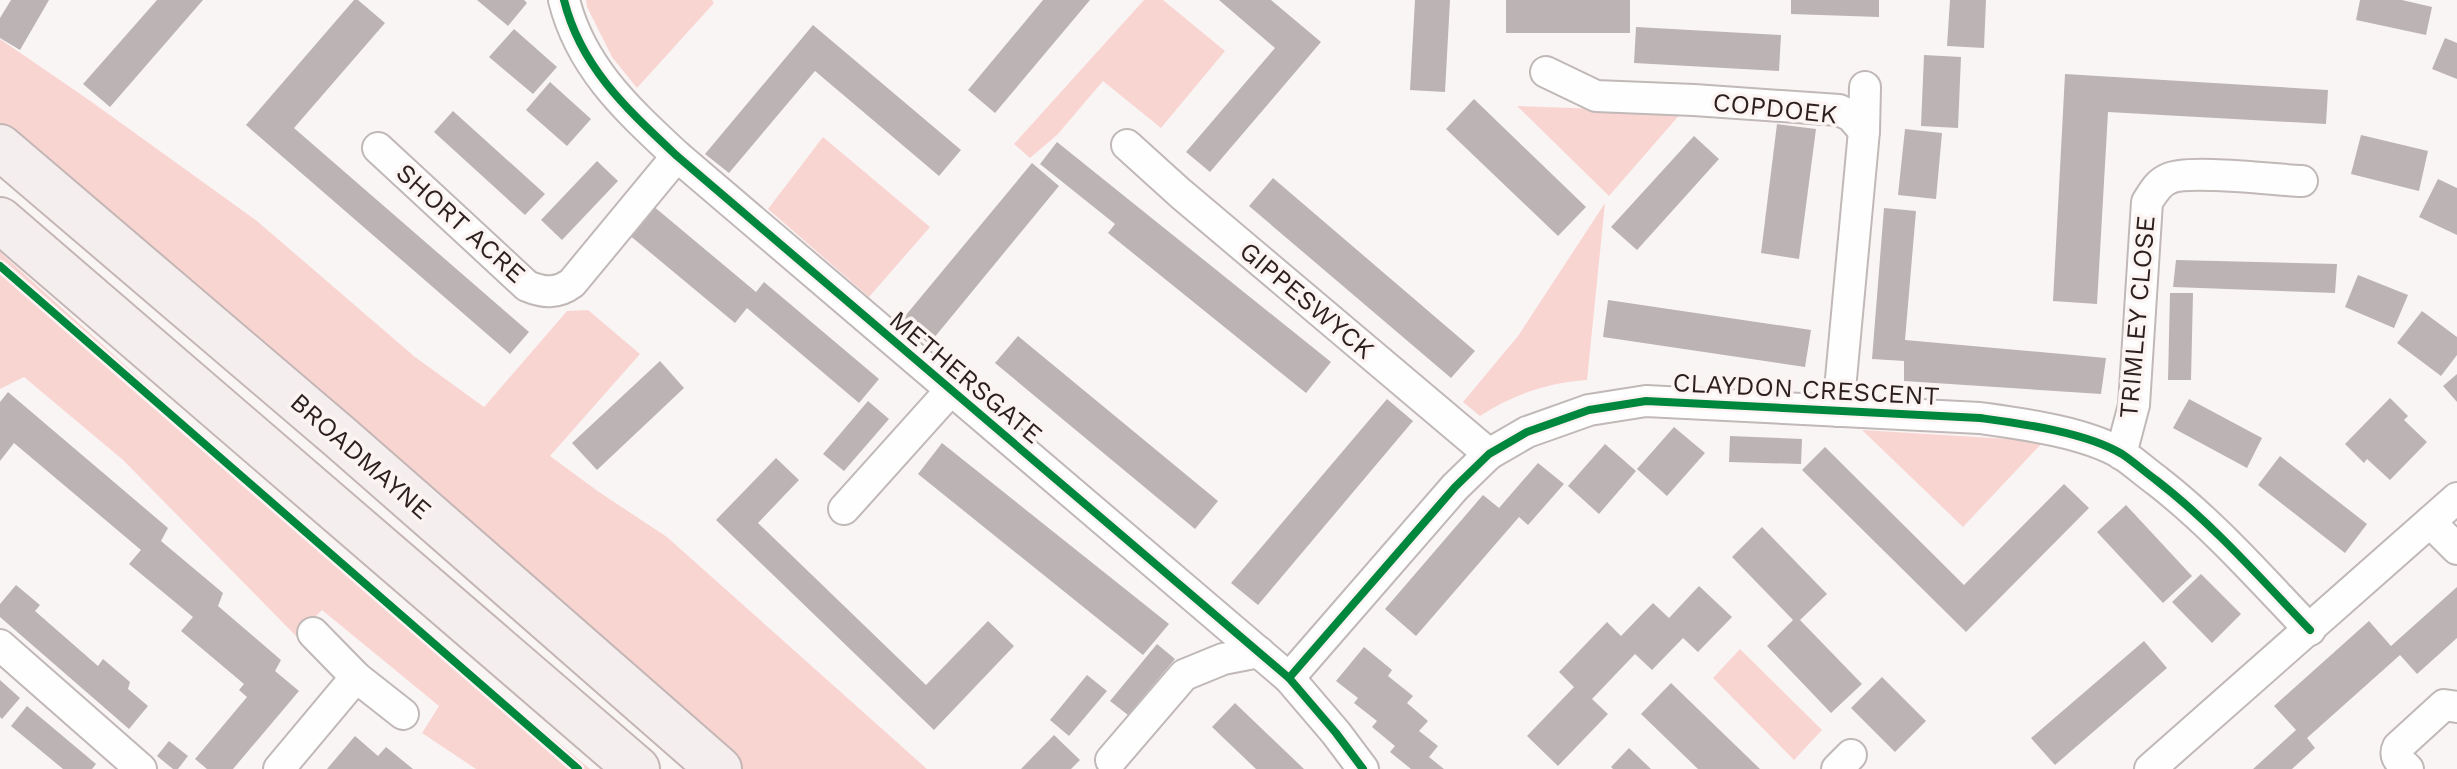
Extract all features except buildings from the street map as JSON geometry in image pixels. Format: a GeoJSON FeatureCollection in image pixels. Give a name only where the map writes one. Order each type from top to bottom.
{"type":"FeatureCollection","features":[{"type":"Feature","properties":{"kind":"main road","name":"BROADMAYNE"},"geometry":{"type":"LineString","coordinates":[[0,147],[353,448],[719,769]]}},
{"type":"Feature","properties":{"kind":"main road"},"geometry":{"type":"LineString","coordinates":[[0,220],[637,769]]}},
{"type":"Feature","properties":{"kind":"street","name":"METHERSGATE"},"geometry":{"type":"LineString","coordinates":[[564,0],[569,21],[600,77],[623,105],[677,156],[950,391],[1289,678],[1363,769]]}},
{"type":"Feature","properties":{"kind":"street","name":"COPDOEK"},"geometry":{"type":"LineString","coordinates":[[1546,72],[1596,96],[1839,110],[1851,116],[1864,131],[1838,411]]}},
{"type":"Feature","properties":{"kind":"street"},"geometry":{"type":"LineString","coordinates":[[1864,131],[1865,87]]}},
{"type":"Feature","properties":{"kind":"street","name":"GIPPESWYCK"},"geometry":{"type":"LineString","coordinates":[[1127,145],[1489,454]]}},
{"type":"Feature","properties":{"kind":"street","name":"SHORT ACRE"},"geometry":{"type":"LineString","coordinates":[[378,148],[527,286],[552,292],[563,290],[572,283],[677,156]]}},
{"type":"Feature","properties":{"kind":"street","name":"TRIMLEY CLOSE"},"geometry":{"type":"LineString","coordinates":[[2121,454],[2134,405],[2147,202],[2155,189],[2169,178],[2188,174],[2302,181]]}},
{"type":"Feature","properties":{"kind":"street"},"geometry":{"type":"LineString","coordinates":[[844,509],[950,391]]}},
{"type":"Feature","properties":{"kind":"street","name":"CLAYDON CRESCENT"},"geometry":{"type":"LineString","coordinates":[[1289,678],[1455,487],[1489,454],[1527,432],[1589,410],[1646,401],[1980,418],[2032,425],[2079,437],[2121,454],[2178,498],[2310,630]]}},
{"type":"Feature","properties":{"kind":"street"},"geometry":{"type":"LineString","coordinates":[[2150,769],[2457,498]]}},
{"type":"Feature","properties":{"kind":"street"},"geometry":{"type":"LineString","coordinates":[[2430,522],[2457,549]]}},
{"type":"Feature","properties":{"kind":"street"},"geometry":{"type":"LineString","coordinates":[[313,633],[356,677],[403,714]]}},
{"type":"Feature","properties":{"kind":"street"},"geometry":{"type":"LineString","coordinates":[[0,645],[141,769]]}},
{"type":"Feature","properties":{"kind":"street"},"geometry":{"type":"LineString","coordinates":[[1111,760],[1184,675],[1223,659],[1259,652]]}},
{"type":"Feature","properties":{"kind":"street"},"geometry":{"type":"LineString","coordinates":[[279,769],[356,677]]}},
{"type":"Feature","properties":{"kind":"street"},"geometry":{"type":"LineString","coordinates":[[2403,758],[2444,705],[2457,707]]}},
{"type":"Feature","properties":{"kind":"shaded area"},"geometry":{"type":"Polygon","coordinates":[[[586,0],[712,0],[714,3],[637,88],[612,57],[586,0]]]}},
{"type":"Feature","properties":{"kind":"shaded area"},"geometry":{"type":"Polygon","coordinates":[[[1144,0],[1163,0],[1225,51],[1161,128],[1103,81],[1057,135],[1030,158],[1014,144],[1144,0]]]}},
{"type":"Feature","properties":{"kind":"shaded area"},"geometry":{"type":"Polygon","coordinates":[[[0,39],[257,221],[415,357],[484,407],[567,311],[588,310],[640,354],[550,456],[667,537],[927,769],[733,769],[0,135],[0,39]]]}},
{"type":"Feature","properties":{"kind":"shaded area"},"geometry":{"type":"Polygon","coordinates":[[[1517,106],[1682,112],[1609,196],[1517,106]]]}},
{"type":"Feature","properties":{"kind":"shaded area"},"geometry":{"type":"Polygon","coordinates":[[[823,137],[930,227],[869,297],[768,209],[823,137]]]}},
{"type":"Feature","properties":{"kind":"shaded area"},"geometry":{"type":"Polygon","coordinates":[[[1605,203],[1587,380],[1531,391],[1480,416],[1463,402],[1518,336],[1605,203]]]}},
{"type":"Feature","properties":{"kind":"shaded area"},"geometry":{"type":"Polygon","coordinates":[[[0,252],[357,575],[590,769],[476,769],[422,733],[439,706],[322,610],[296,636],[123,460],[24,377],[0,389],[0,252]]]}},
{"type":"Feature","properties":{"kind":"shaded area"},"geometry":{"type":"Polygon","coordinates":[[[1862,430],[2044,441],[1963,527],[1862,430]]]}},
{"type":"Feature","properties":{"kind":"shaded area"},"geometry":{"type":"Polygon","coordinates":[[[1740,649],[1822,730],[1794,760],[1713,678],[1740,649]]]}},
{"type":"Feature","properties":{"kind":"cycle path"},"geometry":{"type":"LineString","coordinates":[[564,0],[582,47],[594,67],[624,104],[659,139],[1289,678],[1363,769]]}},
{"type":"Feature","properties":{"kind":"cycle path"},"geometry":{"type":"LineString","coordinates":[[0,266],[578,769]]}},
{"type":"Feature","properties":{"kind":"cycle path"},"geometry":{"type":"LineString","coordinates":[[1289,678],[1455,487],[1489,454],[1527,432],[1589,410],[1646,401],[1980,418],[2053,430],[2090,440],[2122,454],[2177,497],[2236,552],[2310,630]]}}]}
